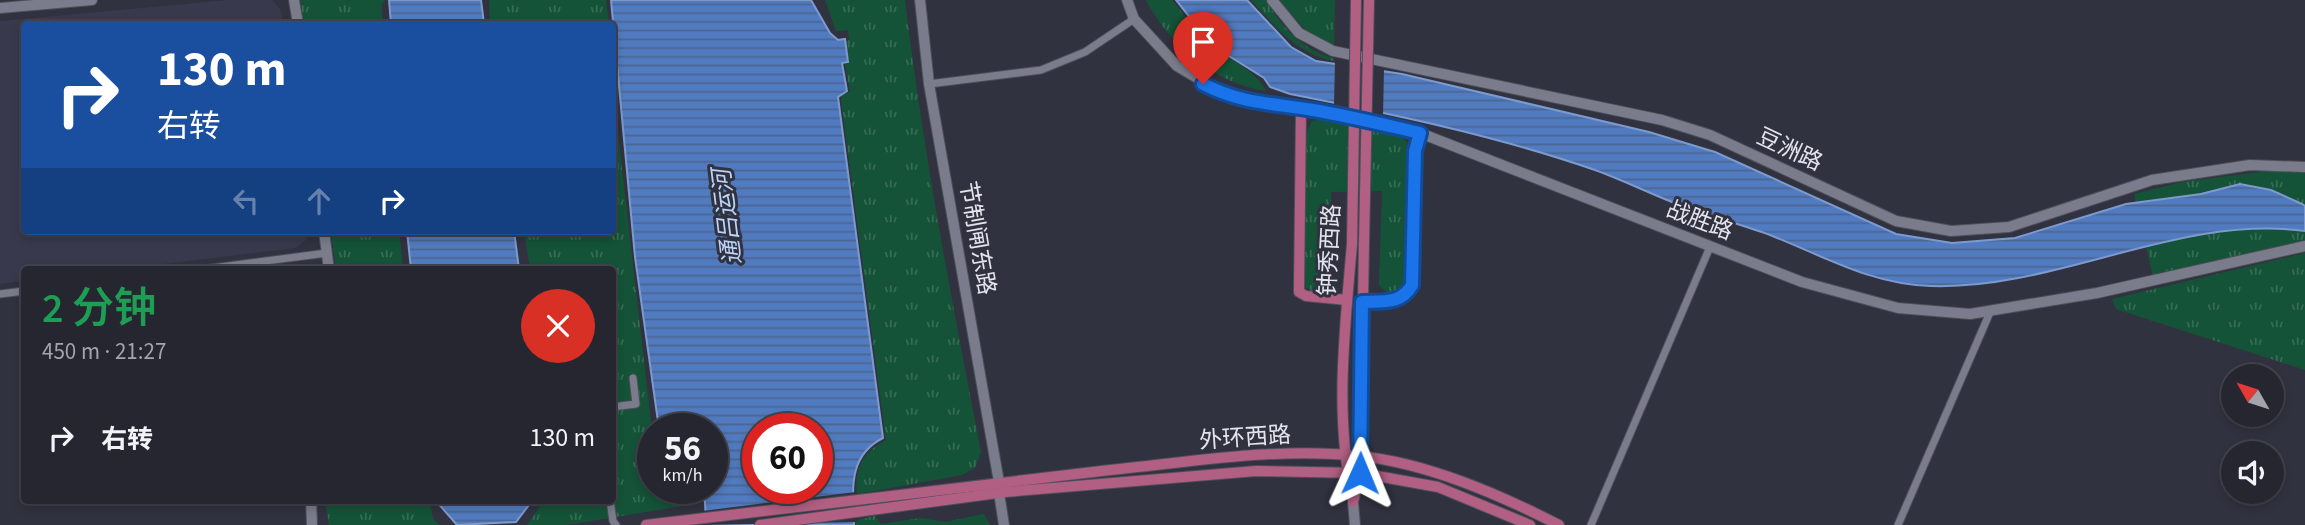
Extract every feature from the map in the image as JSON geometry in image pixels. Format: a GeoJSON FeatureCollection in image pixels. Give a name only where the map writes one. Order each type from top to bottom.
{"type":"FeatureCollection","features":[{"type":"Feature","properties":{"kind":"main road","name":"钟秀西路"},"geometry":{"type":"LineString","coordinates":[[1356,0],[1358,243],[1362,302],[1360,473]]}},
{"type":"Feature","properties":{"kind":"main road","name":"钟秀西路"},"geometry":{"type":"LineString","coordinates":[[1353,502],[1345,455],[1347,300],[1358,243],[1369,0]]}},
{"type":"Feature","properties":{"kind":"main road"},"geometry":{"type":"LineString","coordinates":[[1301,108],[1299,292],[1306,296],[1347,300]]}},
{"type":"Feature","properties":{"kind":"main road"},"geometry":{"type":"LineString","coordinates":[[1362,302],[1395,301],[1406,294],[1412,285],[1415,151],[1420,133]]}},
{"type":"Feature","properties":{"kind":"main road","name":"外环西路"},"geometry":{"type":"LineString","coordinates":[[924,498],[1239,457],[1345,455],[1438,474],[1559,525]]}},
{"type":"Feature","properties":{"kind":"main road","name":"外环西路"},"geometry":{"type":"LineString","coordinates":[[999,488],[1256,471],[1347,472],[1438,487],[1530,525]]}},
{"type":"Feature","properties":{"kind":"main road"},"geometry":{"type":"LineString","coordinates":[[1353,502],[1360,473]]}},
{"type":"Feature","properties":{"kind":"main road"},"geometry":{"type":"LineString","coordinates":[[646,525],[924,498]]}},
{"type":"Feature","properties":{"kind":"main road"},"geometry":{"type":"LineString","coordinates":[[760,525],[924,498]]}},
{"type":"Feature","properties":{"kind":"street"},"geometry":{"type":"LineString","coordinates":[[0,8],[92,0]]}},
{"type":"Feature","properties":{"kind":"street"},"geometry":{"type":"LineString","coordinates":[[294,0],[298,21]]}},
{"type":"Feature","properties":{"kind":"street","name":"节制闸东路"},"geometry":{"type":"LineString","coordinates":[[919,0],[929,85],[1004,525]]}},
{"type":"Feature","properties":{"kind":"street","name":"战胜路"},"geometry":{"type":"LineString","coordinates":[[1127,0],[1134,19],[1177,66],[1203,84],[1229,97],[1256,104],[1301,108],[1420,133],[1802,282],[1898,308],[1969,314],[2097,293],[2305,246]]}},
{"type":"Feature","properties":{"kind":"street","name":"豆洲路"},"geometry":{"type":"LineString","coordinates":[[1272,0],[1299,33],[1333,51],[1662,120],[1710,135],[1895,221],[1951,231],[2009,227],[2152,180],[2250,165],[2305,167]]}},
{"type":"Feature","properties":{"kind":"street"},"geometry":{"type":"LineString","coordinates":[[929,85],[1041,70],[1085,52],[1134,19]]}},
{"type":"Feature","properties":{"kind":"street"},"geometry":{"type":"LineString","coordinates":[[325,235],[329,266]]}},
{"type":"Feature","properties":{"kind":"street"},"geometry":{"type":"LineString","coordinates":[[1591,525],[1710,247]]}},
{"type":"Feature","properties":{"kind":"street"},"geometry":{"type":"LineString","coordinates":[[228,266],[327,253]]}},
{"type":"Feature","properties":{"kind":"street"},"geometry":{"type":"LineString","coordinates":[[0,294],[21,291]]}},
{"type":"Feature","properties":{"kind":"street"},"geometry":{"type":"LineString","coordinates":[[1898,525],[1992,310]]}},
{"type":"Feature","properties":{"kind":"street"},"geometry":{"type":"LineString","coordinates":[[616,406],[636,404],[633,378]]}},
{"type":"Feature","properties":{"kind":"street","name":"钟秀西路"},"geometry":{"type":"LineString","coordinates":[[1353,502],[1355,525]]}},
{"type":"Feature","properties":{"kind":"street"},"geometry":{"type":"LineString","coordinates":[[311,504],[312,525]]}},
{"type":"Feature","properties":{"kind":"street"},"geometry":{"type":"LineString","coordinates":[[611,504],[616,525]]}},
{"type":"Feature","properties":{"kind":"shaded area"},"geometry":{"type":"Polygon","coordinates":[[[228,0],[272,0],[280,9],[282,21],[21,21],[21,235],[308,235],[306,240],[296,248],[146,266],[21,266],[21,281],[0,284],[0,21],[228,0]]]}},
{"type":"Feature","properties":{"kind":"green space"},"geometry":{"type":"Polygon","coordinates":[[[301,0],[385,0],[381,6],[383,21],[303,21],[301,0]]]}},
{"type":"Feature","properties":{"kind":"green space"},"geometry":{"type":"Polygon","coordinates":[[[489,0],[606,0],[609,21],[490,21],[489,0]]]}},
{"type":"Feature","properties":{"kind":"green space"},"geometry":{"type":"Polygon","coordinates":[[[825,0],[905,0],[929,170],[981,452],[975,468],[962,475],[857,494],[857,476],[862,461],[872,449],[886,440],[841,100],[842,95],[850,92],[845,64],[849,63],[846,41],[849,40],[848,30],[836,31],[825,0]]]}},
{"type":"Feature","properties":{"kind":"green space"},"geometry":{"type":"Polygon","coordinates":[[[1146,0],[1172,0],[1206,40],[1250,72],[1266,91],[1229,80],[1196,60],[1168,32],[1146,0]]]}},
{"type":"Feature","properties":{"kind":"green space"},"geometry":{"type":"Polygon","coordinates":[[[1251,0],[1266,0],[1286,29],[1312,50],[1334,58],[1334,61],[1298,46],[1251,0]]]}},
{"type":"Feature","properties":{"kind":"green space"},"geometry":{"type":"Polygon","coordinates":[[[1279,0],[1335,0],[1334,46],[1310,35],[1279,0]]]}},
{"type":"Feature","properties":{"kind":"green space"},"geometry":{"type":"Polygon","coordinates":[[[616,116],[650,413],[637,413],[637,504],[695,504],[566,525],[527,525],[542,504],[616,504],[616,266],[530,266],[525,235],[616,235],[616,116]]]}},
{"type":"Feature","properties":{"kind":"green space"},"geometry":{"type":"Polygon","coordinates":[[[1328,117],[1399,133],[1407,142],[1406,282],[1400,292],[1388,294],[1379,285],[1382,191],[1331,192],[1331,285],[1326,292],[1316,294],[1304,286],[1305,136],[1312,121],[1328,117]]]}},
{"type":"Feature","properties":{"kind":"green space"},"geometry":{"type":"Polygon","coordinates":[[[2267,171],[2305,171],[2305,240],[2153,277],[2134,194],[2182,182],[2267,171]]]}},
{"type":"Feature","properties":{"kind":"green space"},"geometry":{"type":"Polygon","coordinates":[[[332,235],[399,235],[403,266],[336,266],[332,235]]]}},
{"type":"Feature","properties":{"kind":"green space"},"geometry":{"type":"Polygon","coordinates":[[[2305,253],[2305,370],[2116,309],[2112,299],[2305,253]]]}},
{"type":"Feature","properties":{"kind":"green space"},"geometry":{"type":"Polygon","coordinates":[[[326,504],[430,504],[433,519],[440,525],[329,525],[326,504]]]}},
{"type":"Feature","properties":{"kind":"green space"},"geometry":{"type":"Polygon","coordinates":[[[984,514],[990,525],[856,525],[855,520],[875,516],[881,524],[921,518],[945,522],[984,514]]]}},
{"type":"Feature","properties":{"kind":"water"},"geometry":{"type":"Polygon","coordinates":[[[389,0],[481,0],[484,21],[391,21],[389,0]]]}},
{"type":"Feature","properties":{"kind":"water","name":"通吕运河"},"geometry":{"type":"Polygon","coordinates":[[[611,0],[811,0],[830,33],[838,40],[845,39],[848,62],[842,63],[847,91],[838,97],[883,438],[863,454],[858,464],[853,487],[854,525],[706,525],[705,504],[728,504],[728,413],[657,413],[635,257],[616,54],[616,21],[613,21],[611,0]]]}},
{"type":"Feature","properties":{"kind":"water"},"geometry":{"type":"Polygon","coordinates":[[[1176,0],[1247,0],[1291,47],[1316,61],[1402,74],[1649,132],[1715,152],[1896,234],[1952,243],[2015,238],[2126,204],[2201,194],[2240,184],[2271,190],[2305,206],[2305,231],[2258,229],[2211,233],[2025,277],[1978,284],[1931,286],[1889,281],[1555,157],[1442,126],[1290,94],[1270,87],[1264,78],[1229,56],[1199,29],[1176,0]]]}},
{"type":"Feature","properties":{"kind":"water"},"geometry":{"type":"Polygon","coordinates":[[[407,235],[515,235],[519,266],[411,266],[407,235]]]}},
{"type":"Feature","properties":{"kind":"water"},"geometry":{"type":"Polygon","coordinates":[[[439,504],[530,504],[516,522],[457,525],[439,504]]]}},
{"type":"Feature","properties":{"kind":"pier"},"geometry":{"type":"Polygon","coordinates":[[[1335,61],[1384,68],[1383,116],[1334,106],[1335,61]]]}},
{"type":"Feature","properties":{"kind":"pier"},"geometry":{"type":"Polygon","coordinates":[[[856,492],[858,522],[703,525],[702,511],[759,504],[833,504],[833,495],[856,492]]]}},
{"type":"Feature","properties":{"kind":"route"},"geometry":{"type":"LineString","coordinates":[[1203,84],[1229,97],[1256,104],[1318,111],[1420,133],[1415,151],[1412,285],[1406,294],[1395,301],[1362,302],[1360,473]]}}]}
